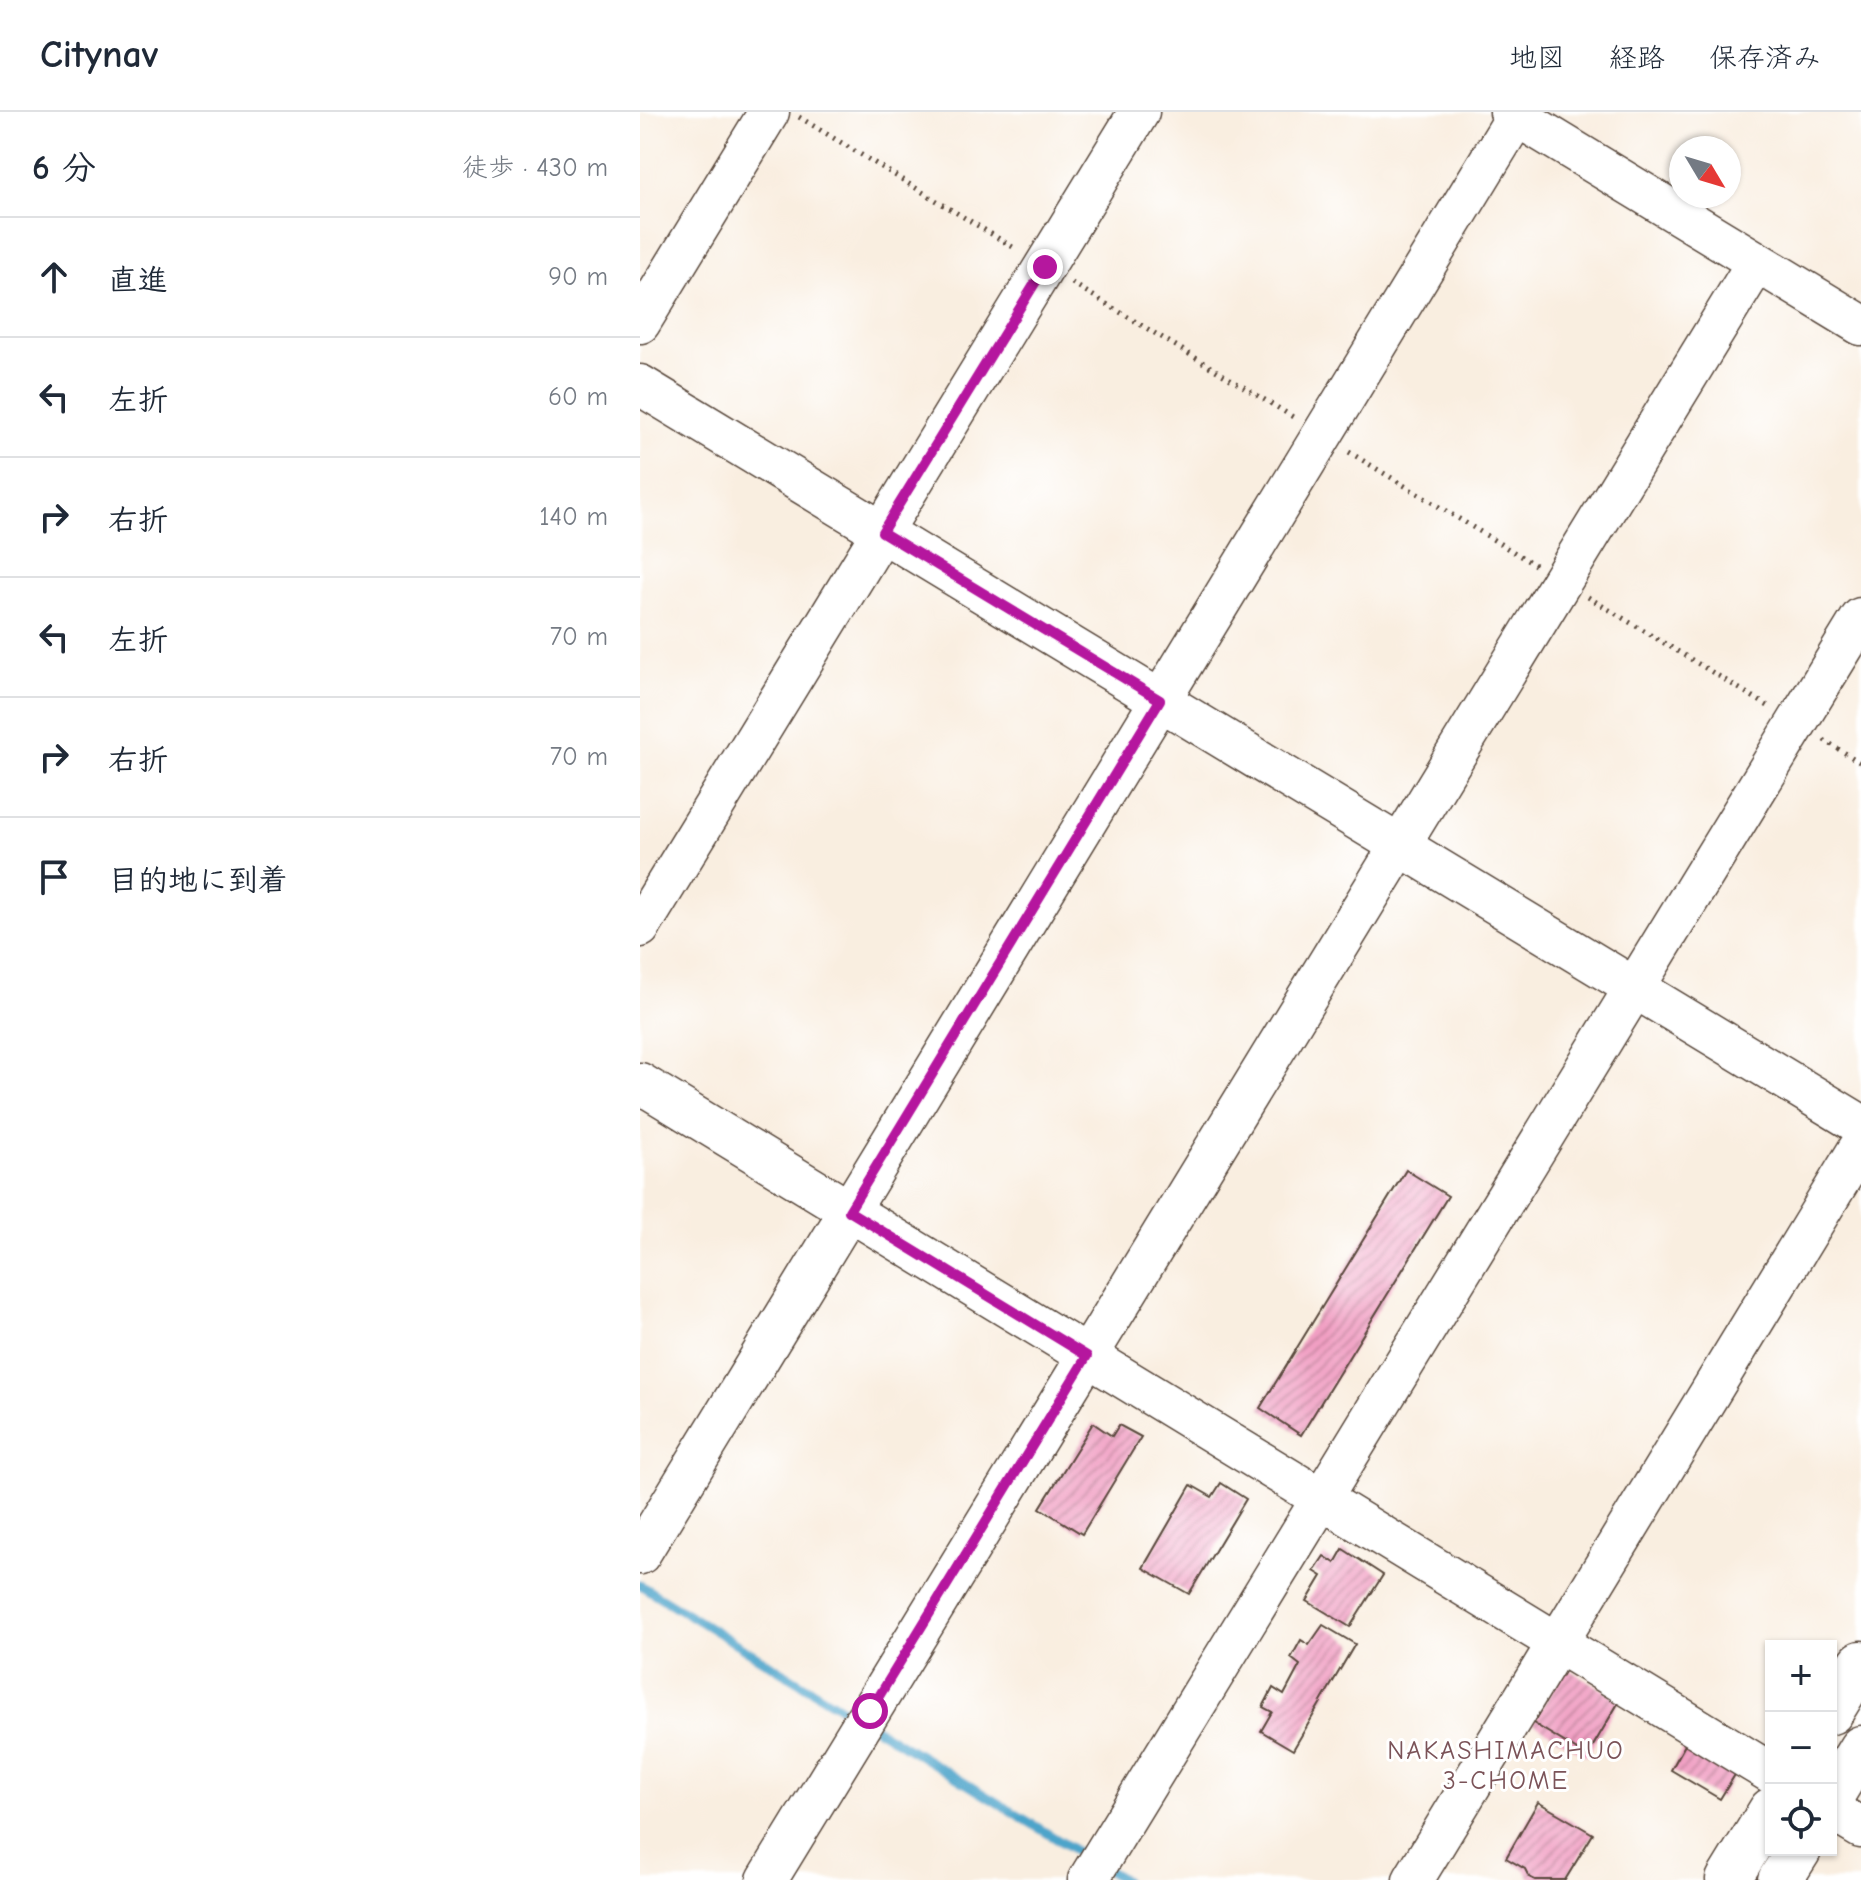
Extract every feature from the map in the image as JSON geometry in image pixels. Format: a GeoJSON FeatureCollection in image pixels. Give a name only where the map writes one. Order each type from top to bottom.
{"type":"FeatureCollection","features":[{"type":"Feature","properties":{"kind":"main road"},"geometry":{"type":"LineString","coordinates":[[1837,1702],[1861,1663]]}},
{"type":"Feature","properties":{"kind":"main road"},"geometry":{"type":"LineString","coordinates":[[1837,1787],[1861,1748]]}},
{"type":"Feature","properties":{"kind":"main road"},"geometry":{"type":"LineString","coordinates":[[1728,1880],[1765,1820]]}},
{"type":"Feature","properties":{"kind":"main road"},"geometry":{"type":"LineString","coordinates":[[1780,1880],[1795,1856]]}},
{"type":"Feature","properties":{"kind":"street"},"geometry":{"type":"LineString","coordinates":[[640,323],[769,112]]}},
{"type":"Feature","properties":{"kind":"street"},"geometry":{"type":"LineString","coordinates":[[640,927],[1139,112]]}},
{"type":"Feature","properties":{"kind":"street"},"geometry":{"type":"LineString","coordinates":[[640,1554],[1515,113],[1757,262],[1859,318]]}},
{"type":"Feature","properties":{"kind":"street"},"geometry":{"type":"LineString","coordinates":[[767,1880],[1757,262]]}},
{"type":"Feature","properties":{"kind":"street"},"geometry":{"type":"LineString","coordinates":[[640,385],[1861,1125]]}},
{"type":"Feature","properties":{"kind":"street"},"geometry":{"type":"LineString","coordinates":[[1095,1869],[1861,618]]}},
{"type":"Feature","properties":{"kind":"street"},"geometry":{"type":"LineString","coordinates":[[640,1083],[1765,1769]]}},
{"type":"Feature","properties":{"kind":"street"},"geometry":{"type":"LineString","coordinates":[[1413,1880],[1861,1145]]}},
{"type":"Feature","properties":{"kind":"street"},"geometry":{"type":"LineString","coordinates":[[1837,1814],[1861,1828]]}},
{"type":"Feature","properties":{"kind":"building"},"geometry":{"type":"Polygon","coordinates":[[[1406,1170],[1448,1196],[1301,1435],[1260,1408],[1406,1170]]]}},
{"type":"Feature","properties":{"kind":"building"},"geometry":{"type":"Polygon","coordinates":[[[1093,1423],[1112,1436],[1119,1425],[1141,1437],[1082,1534],[1040,1508],[1093,1423]]]}},
{"type":"Feature","properties":{"kind":"building"},"geometry":{"type":"Polygon","coordinates":[[[1221,1483],[1246,1499],[1189,1594],[1143,1568],[1191,1485],[1212,1497],[1221,1483]]]}},
{"type":"Feature","properties":{"kind":"building"},"geometry":{"type":"Polygon","coordinates":[[[1343,1549],[1383,1575],[1350,1627],[1307,1601],[1322,1576],[1314,1571],[1324,1556],[1335,1563],[1343,1549]]]}},
{"type":"Feature","properties":{"kind":"building"},"geometry":{"type":"Polygon","coordinates":[[[1323,1625],[1355,1644],[1293,1750],[1261,1731],[1272,1712],[1263,1707],[1273,1688],[1284,1695],[1300,1665],[1291,1658],[1301,1640],[1309,1645],[1323,1625]]]}},
{"type":"Feature","properties":{"kind":"building"},"geometry":{"type":"Polygon","coordinates":[[[1565,1667],[1620,1700],[1587,1756],[1533,1723],[1565,1667]]]}},
{"type":"Feature","properties":{"kind":"building"},"geometry":{"type":"Polygon","coordinates":[[[1686,1743],[1736,1773],[1720,1799],[1671,1770],[1686,1743]]]}},
{"type":"Feature","properties":{"kind":"building"},"geometry":{"type":"Polygon","coordinates":[[[1538,1802],[1593,1834],[1565,1880],[1535,1880],[1529,1877],[1525,1869],[1506,1858],[1538,1802]]]}},
{"type":"Feature","properties":{"kind":"waterway"},"geometry":{"type":"LineString","coordinates":[[640,1585],[856,1717]]}},
{"type":"Feature","properties":{"kind":"waterway"},"geometry":{"type":"LineString","coordinates":[[872,1726],[1091,1860]]}},
{"type":"Feature","properties":{"kind":"waterway"},"geometry":{"type":"LineString","coordinates":[[1107,1870],[1124,1880]]}},
{"type":"Feature","properties":{"kind":"district","name":"NAKASHIMACHUO 3-CHOME"},"geometry":{"type":"Point","coordinates":[1506,1765]}},
{"type":"Feature","properties":{"kind":"route"},"geometry":{"type":"LineString","coordinates":[[870,1711],[1087,1356],[849,1211],[1160,700],[882,532],[1045,267]]}}]}
